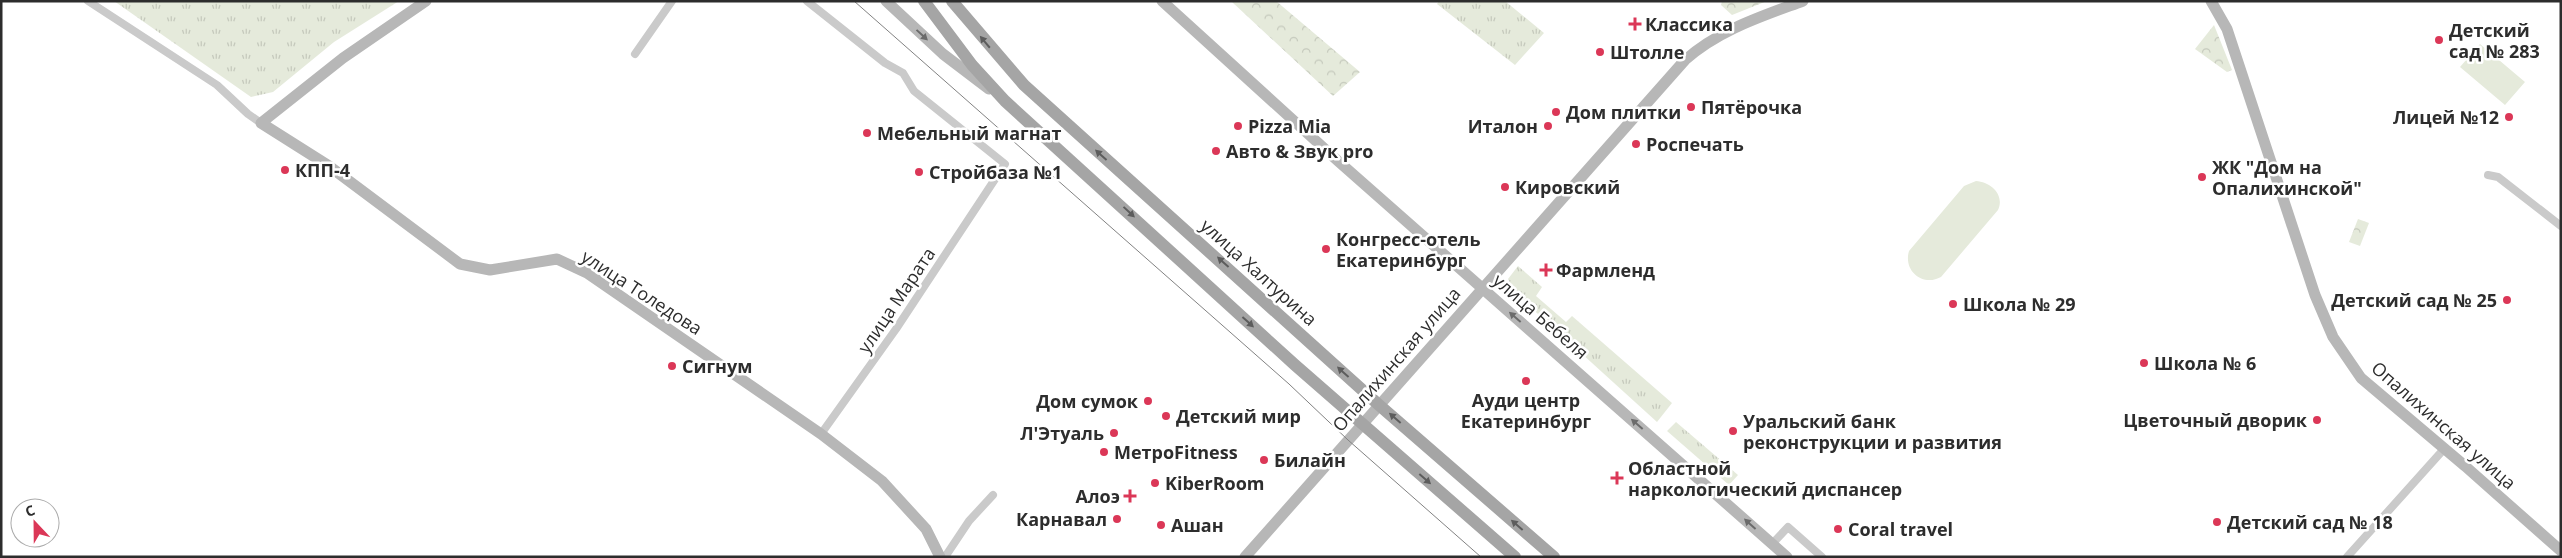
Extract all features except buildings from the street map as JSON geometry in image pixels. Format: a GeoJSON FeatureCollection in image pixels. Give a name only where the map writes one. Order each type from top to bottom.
{"type":"FeatureCollection","features":[{"type":"Feature","properties":{"kind":"main road"},"geometry":{"type":"LineString","coordinates":[[924,1],[972,65],[1005,101],[1362,424],[1515,557]]}},
{"type":"Feature","properties":{"kind":"main road","name":"улица Халтурина"},"geometry":{"type":"LineString","coordinates":[[952,1],[1024,85],[1379,404],[1554,557]]}},
{"type":"Feature","properties":{"kind":"street"},"geometry":{"type":"LineString","coordinates":[[88,1],[218,84],[248,114],[261,123],[343,58],[426,1]]}},
{"type":"Feature","properties":{"kind":"street"},"geometry":{"type":"LineString","coordinates":[[635,54],[672,1]]}},
{"type":"Feature","properties":{"kind":"street","name":"улица Марата"},"geometry":{"type":"LineString","coordinates":[[807,1],[885,63],[903,73],[914,91],[1006,164],[896,329],[821,434]]}},
{"type":"Feature","properties":{"kind":"street"},"geometry":{"type":"LineString","coordinates":[[886,1],[943,54],[1005,101]]}},
{"type":"Feature","properties":{"kind":"street","name":"улица Бебеля"},"geometry":{"type":"LineString","coordinates":[[1162,1],[1482,288],[1787,557]]}},
{"type":"Feature","properties":{"kind":"street","name":"Опалихинская улица"},"geometry":{"type":"LineString","coordinates":[[1245,557],[1685,60],[1701,46],[1734,26],[1803,1]]}},
{"type":"Feature","properties":{"kind":"street","name":"Опалихинская улица"},"geometry":{"type":"LineString","coordinates":[[2211,1],[2227,29],[2315,295],[2333,337],[2361,378],[2561,551]]}},
{"type":"Feature","properties":{"kind":"street","name":"улица Толедова"},"geometry":{"type":"LineString","coordinates":[[261,123],[329,166],[460,264],[490,270],[557,259],[587,273],[821,434],[882,481],[926,529],[940,557]]}},
{"type":"Feature","properties":{"kind":"street"},"geometry":{"type":"LineString","coordinates":[[2488,175],[2498,177],[2561,226]]}},
{"type":"Feature","properties":{"kind":"street"},"geometry":{"type":"LineString","coordinates":[[2347,557],[2444,449]]}},
{"type":"Feature","properties":{"kind":"street"},"geometry":{"type":"LineString","coordinates":[[946,557],[969,522],[993,495]]}},
{"type":"Feature","properties":{"kind":"street"},"geometry":{"type":"LineString","coordinates":[[1772,544],[1788,527],[1822,557]]}},
{"type":"Feature","properties":{"kind":"green space"},"geometry":{"type":"Polygon","coordinates":[[[114,1],[399,1],[334,42],[273,92],[251,97],[114,1]]]}},
{"type":"Feature","properties":{"kind":"green space"},"geometry":{"type":"Polygon","coordinates":[[[1231,1],[1276,1],[1360,72],[1333,96],[1231,1]]]}},
{"type":"Feature","properties":{"kind":"green space"},"geometry":{"type":"Polygon","coordinates":[[[1439,1],[1505,1],[1544,33],[1515,65],[1437,4],[1439,1]]]}},
{"type":"Feature","properties":{"kind":"green space"},"geometry":{"type":"Polygon","coordinates":[[[1722,1],[1767,1],[1732,15],[1721,5],[1722,1]]]}},
{"type":"Feature","properties":{"kind":"green space"},"geometry":{"type":"Polygon","coordinates":[[[2214,25],[2232,70],[2227,72],[2195,49],[2214,25]]]}},
{"type":"Feature","properties":{"kind":"green space"},"geometry":{"type":"Polygon","coordinates":[[[2480,44],[2525,82],[2505,105],[2460,67],[2480,44]]]}},
{"type":"Feature","properties":{"kind":"green space"},"geometry":{"type":"Polygon","coordinates":[[[1976,181],[1987,184],[1995,190],[2000,199],[1998,210],[1941,277],[1928,280],[1916,275],[1909,265],[1909,251],[1964,186],[1976,181]]]}},
{"type":"Feature","properties":{"kind":"green space"},"geometry":{"type":"Polygon","coordinates":[[[2358,219],[2369,223],[2360,246],[2349,242],[2358,219]]]}},
{"type":"Feature","properties":{"kind":"green space"},"geometry":{"type":"Polygon","coordinates":[[[1518,266],[1542,287],[1536,296],[1566,322],[1572,316],[1672,403],[1657,422],[1515,293],[1508,279],[1518,266]]]}},
{"type":"Feature","properties":{"kind":"green space"},"geometry":{"type":"Polygon","coordinates":[[[1676,422],[1738,475],[1729,485],[1667,431],[1676,422]]]}},
{"type":"Feature","properties":{"kind":"tram line"},"geometry":{"type":"LineString","coordinates":[[854,1],[1289,384],[1348,440],[1481,557]]}},
{"type":"Feature","properties":{"kind":"place","name":"Классика"},"geometry":{"type":"Point","coordinates":[1635,24]}},
{"type":"Feature","properties":{"kind":"place","name":"Детский сад № 283"},"geometry":{"type":"Point","coordinates":[2439,40]}},
{"type":"Feature","properties":{"kind":"place","name":"Штолле"},"geometry":{"type":"Point","coordinates":[1600,52]}},
{"type":"Feature","properties":{"kind":"place","name":"Пятёрочка"},"geometry":{"type":"Point","coordinates":[1691,107]}},
{"type":"Feature","properties":{"kind":"place","name":"Дом плитки"},"geometry":{"type":"Point","coordinates":[1556,112]}},
{"type":"Feature","properties":{"kind":"place","name":"Лицей №12"},"geometry":{"type":"Point","coordinates":[2509,117]}},
{"type":"Feature","properties":{"kind":"place","name":"Pizza Mia"},"geometry":{"type":"Point","coordinates":[1238,126]}},
{"type":"Feature","properties":{"kind":"place","name":"Италон"},"geometry":{"type":"Point","coordinates":[1548,126]}},
{"type":"Feature","properties":{"kind":"place","name":"Мебельный магнат"},"geometry":{"type":"Point","coordinates":[867,133]}},
{"type":"Feature","properties":{"kind":"place","name":"Роспечать"},"geometry":{"type":"Point","coordinates":[1636,144]}},
{"type":"Feature","properties":{"kind":"place","name":"Авто & Звук pro"},"geometry":{"type":"Point","coordinates":[1216,151]}},
{"type":"Feature","properties":{"kind":"place","name":"КПП-4"},"geometry":{"type":"Point","coordinates":[285,170]}},
{"type":"Feature","properties":{"kind":"place","name":"Стройбаза №1"},"geometry":{"type":"Point","coordinates":[919,172]}},
{"type":"Feature","properties":{"kind":"place","name":"ЖК \"Дом на Опалихинской\""},"geometry":{"type":"Point","coordinates":[2202,177]}},
{"type":"Feature","properties":{"kind":"place","name":"Кировский"},"geometry":{"type":"Point","coordinates":[1505,187]}},
{"type":"Feature","properties":{"kind":"place","name":"Конгресс-отель Екатеринбург"},"geometry":{"type":"Point","coordinates":[1326,249]}},
{"type":"Feature","properties":{"kind":"place","name":"Фармленд"},"geometry":{"type":"Point","coordinates":[1546,270]}},
{"type":"Feature","properties":{"kind":"place","name":"Детский сад № 25"},"geometry":{"type":"Point","coordinates":[2507,300]}},
{"type":"Feature","properties":{"kind":"place","name":"Школа № 29"},"geometry":{"type":"Point","coordinates":[1953,304]}},
{"type":"Feature","properties":{"kind":"place","name":"Школа № 6"},"geometry":{"type":"Point","coordinates":[2144,363]}},
{"type":"Feature","properties":{"kind":"place","name":"Сигнум"},"geometry":{"type":"Point","coordinates":[672,366]}},
{"type":"Feature","properties":{"kind":"place","name":"Ауди центр Екатеринбург"},"geometry":{"type":"Point","coordinates":[1526,381]}},
{"type":"Feature","properties":{"kind":"place","name":"Дом сумок"},"geometry":{"type":"Point","coordinates":[1148,401]}},
{"type":"Feature","properties":{"kind":"place","name":"Детский мир"},"geometry":{"type":"Point","coordinates":[1166,416]}},
{"type":"Feature","properties":{"kind":"place","name":"Цветочный дворик"},"geometry":{"type":"Point","coordinates":[2317,420]}},
{"type":"Feature","properties":{"kind":"place","name":"Уральский банк реконструкции и развития"},"geometry":{"type":"Point","coordinates":[1733,431]}},
{"type":"Feature","properties":{"kind":"place","name":"Л'Этуаль"},"geometry":{"type":"Point","coordinates":[1114,433]}},
{"type":"Feature","properties":{"kind":"place","name":"МетроFitness"},"geometry":{"type":"Point","coordinates":[1104,452]}},
{"type":"Feature","properties":{"kind":"place","name":"Билайн"},"geometry":{"type":"Point","coordinates":[1264,460]}},
{"type":"Feature","properties":{"kind":"place","name":"Областной наркологический диспансер"},"geometry":{"type":"Point","coordinates":[1617,478]}},
{"type":"Feature","properties":{"kind":"place","name":"KiberRoom"},"geometry":{"type":"Point","coordinates":[1155,483]}},
{"type":"Feature","properties":{"kind":"place","name":"Алоэ"},"geometry":{"type":"Point","coordinates":[1130,496]}},
{"type":"Feature","properties":{"kind":"place","name":"Карнавал"},"geometry":{"type":"Point","coordinates":[1117,519]}},
{"type":"Feature","properties":{"kind":"place","name":"Детский сад № 18"},"geometry":{"type":"Point","coordinates":[2217,522]}},
{"type":"Feature","properties":{"kind":"place","name":"Ашан"},"geometry":{"type":"Point","coordinates":[1161,525]}},
{"type":"Feature","properties":{"kind":"place","name":"Coral travel"},"geometry":{"type":"Point","coordinates":[1838,529]}}]}
